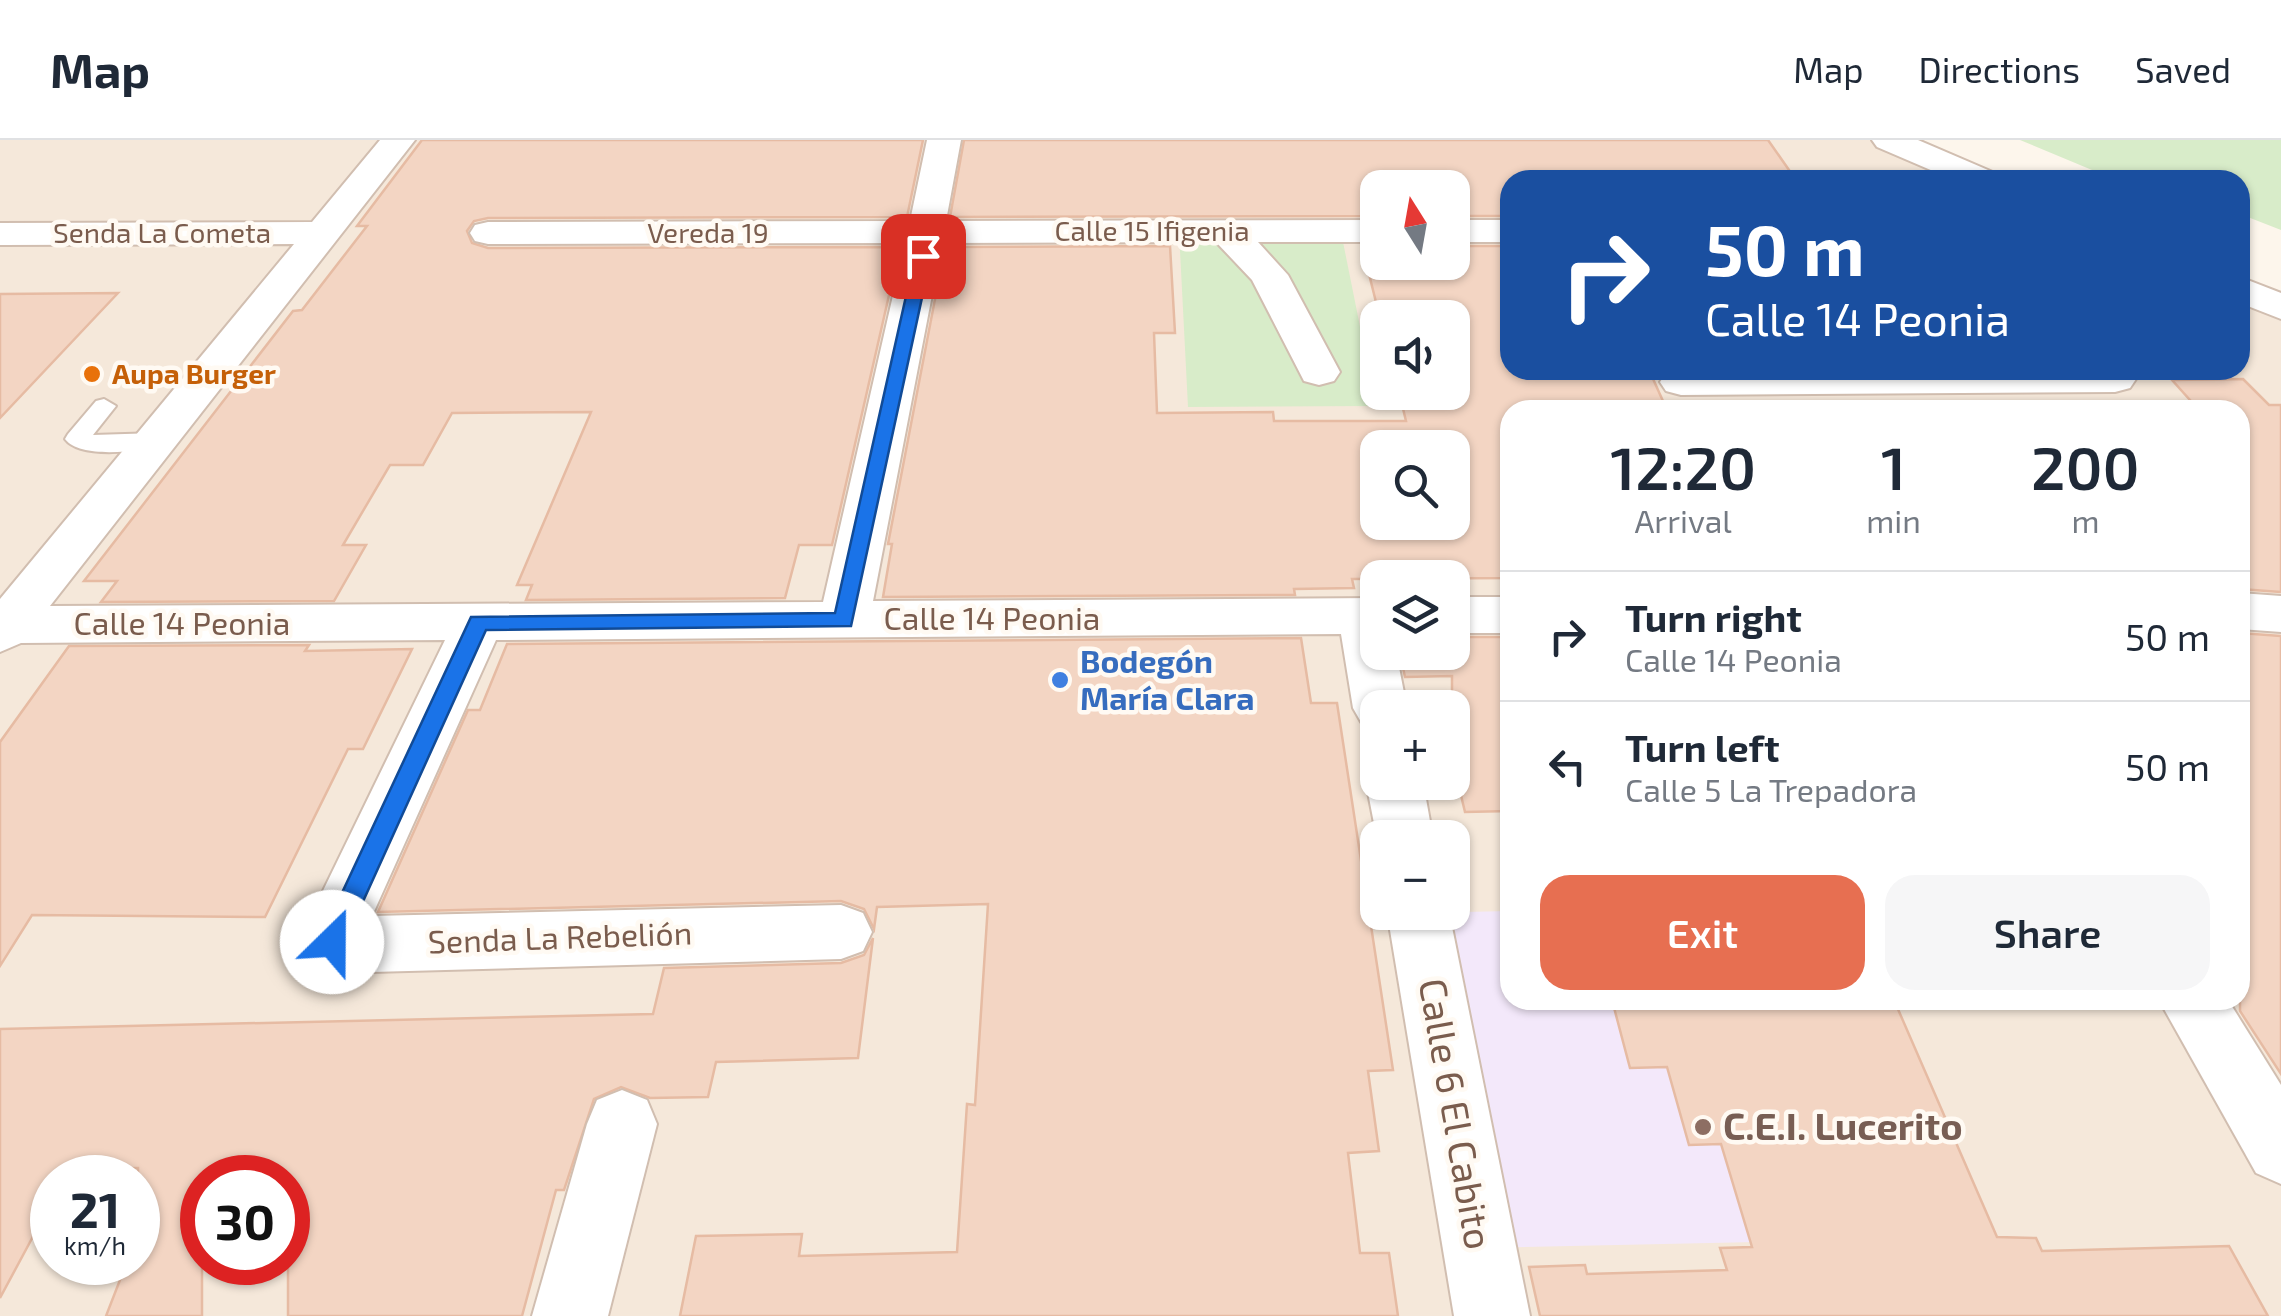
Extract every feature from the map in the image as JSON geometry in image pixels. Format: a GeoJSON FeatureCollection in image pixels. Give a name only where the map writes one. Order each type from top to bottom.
{"type":"FeatureCollection","features":[{"type":"Feature","properties":{"kind":"street"},"geometry":{"type":"LineString","coordinates":[[4,630],[398,140]]}},
{"type":"Feature","properties":{"kind":"street"},"geometry":{"type":"LineString","coordinates":[[844,620],[944,140]]}},
{"type":"Feature","properties":{"kind":"street"},"geometry":{"type":"LineString","coordinates":[[1889,140],[1960,170]]}},
{"type":"Feature","properties":{"kind":"street"},"geometry":{"type":"LineString","coordinates":[[1226,230],[1270,275],[1319,372]]}},
{"type":"Feature","properties":{"kind":"street","name":"Calle 15 Ifigenia"},"geometry":{"type":"LineString","coordinates":[[927,233],[1360,231]]}},
{"type":"Feature","properties":{"kind":"street"},"geometry":{"type":"LineString","coordinates":[[1470,231],[1500,232]]}},
{"type":"Feature","properties":{"kind":"street","name":"Senda La Cometa"},"geometry":{"type":"LineString","coordinates":[[0,234],[324,233]]}},
{"type":"Feature","properties":{"kind":"street","name":"Vereda 19"},"geometry":{"type":"LineString","coordinates":[[488,233],[927,233]]}},
{"type":"Feature","properties":{"kind":"street"},"geometry":{"type":"LineString","coordinates":[[2250,293],[2281,307]]}},
{"type":"Feature","properties":{"kind":"street"},"geometry":{"type":"LineString","coordinates":[[1683,387],[2060,380]]}},
{"type":"Feature","properties":{"kind":"street"},"geometry":{"type":"LineString","coordinates":[[2250,612],[2281,614]]}},
{"type":"Feature","properties":{"kind":"street"},"geometry":{"type":"LineString","coordinates":[[1470,615],[1500,614]]}},
{"type":"Feature","properties":{"kind":"street","name":"Calle 14 Peonia"},"geometry":{"type":"LineString","coordinates":[[4,630],[479,622],[1360,616]]}},
{"type":"Feature","properties":{"kind":"street","name":"Senda La Rebelión"},"geometry":{"type":"LineString","coordinates":[[479,622],[332,936],[335,945],[842,932]]}},
{"type":"Feature","properties":{"kind":"street","name":"Calle 6 El Cabito"},"geometry":{"type":"LineString","coordinates":[[1421,930],[1492,1316]]}},
{"type":"Feature","properties":{"kind":"street"},"geometry":{"type":"LineString","coordinates":[[2198,1010],[2281,1149]]}},
{"type":"Feature","properties":{"kind":"street"},"geometry":{"type":"LineString","coordinates":[[570,1316],[622,1124]]}},
{"type":"Feature","properties":{"kind":"lane"},"geometry":{"type":"LineString","coordinates":[[104,406],[77,438],[83,443],[157,440]]}},
{"type":"Feature","properties":{"kind":"shaded area"},"geometry":{"type":"Polygon","coordinates":[[[0,140],[1889,140],[1960,170],[1500,170],[1500,380],[2250,380],[2250,293],[2281,307],[2281,1316],[0,1316],[0,140]]]}},
{"type":"Feature","properties":{"kind":"shaded area","name":"C.E.I. Lucerito"},"geometry":{"type":"Polygon","coordinates":[[[1500,911],[1500,1010],[1899,1010],[1996,1237],[1480,1248],[1421,930],[1470,930],[1470,912],[1500,911]]]}},
{"type":"Feature","properties":{"kind":"green space"},"geometry":{"type":"Polygon","coordinates":[[[2020,140],[2281,140],[2281,230],[2250,218],[2250,170],[2092,170],[2020,140]]]}},
{"type":"Feature","properties":{"kind":"green space"},"geometry":{"type":"Polygon","coordinates":[[[1179,231],[1341,232],[1360,326],[1360,406],[1188,407],[1179,231]]]}},
{"type":"Feature","properties":{"kind":"building"},"geometry":{"type":"Polygon","coordinates":[[[422,140],[923,140],[907,217],[488,218],[474,221],[467,231],[472,243],[488,248],[900,247],[832,545],[799,545],[785,598],[526,600],[532,585],[517,585],[591,412],[452,413],[423,465],[390,465],[343,545],[366,545],[334,601],[101,602],[117,581],[84,581],[293,311],[302,310],[367,226],[357,226],[422,140]]]}},
{"type":"Feature","properties":{"kind":"building"},"geometry":{"type":"Polygon","coordinates":[[[964,140],[1768,140],[1789,170],[1500,170],[1500,216],[1470,216],[1470,170],[1360,170],[1360,216],[950,217],[964,140]]]}},
{"type":"Feature","properties":{"kind":"building"},"geometry":{"type":"Polygon","coordinates":[[[1170,246],[1175,333],[1154,333],[1157,413],[1273,412],[1274,421],[1406,421],[1403,410],[1470,410],[1470,300],[1376,300],[1370,280],[1470,280],[1470,246],[1500,246],[1500,380],[1654,380],[1662,400],[1500,400],[1500,578],[1470,578],[1470,560],[1360,560],[1360,579],[1352,579],[1354,588],[1294,589],[1295,595],[883,597],[892,544],[888,544],[945,247],[1170,246]]]}},
{"type":"Feature","properties":{"kind":"building"},"geometry":{"type":"Polygon","coordinates":[[[118,293],[0,418],[0,294],[118,293]]]}},
{"type":"Feature","properties":{"kind":"building"},"geometry":{"type":"Polygon","coordinates":[[[2172,380],[2244,380],[2269,405],[2281,405],[2281,592],[2250,590],[2250,400],[2190,400],[2172,380]]]}},
{"type":"Feature","properties":{"kind":"building"},"geometry":{"type":"Polygon","coordinates":[[[2250,634],[2281,636],[2281,1074],[2240,1011],[2250,1010],[2250,634]]]}},
{"type":"Feature","properties":{"kind":"building"},"geometry":{"type":"Polygon","coordinates":[[[1470,637],[1500,637],[1500,811],[1465,812],[1462,800],[1470,800],[1470,690],[1452,690],[1452,676],[1405,677],[1403,670],[1470,670],[1470,637]]]}},
{"type":"Feature","properties":{"kind":"building"},"geometry":{"type":"Polygon","coordinates":[[[1301,638],[1311,703],[1337,703],[1360,854],[1360,930],[1372,930],[1393,1070],[1368,1071],[1379,1151],[1348,1153],[1360,1253],[1389,1253],[1398,1316],[680,1316],[696,1236],[802,1234],[799,1256],[957,1252],[967,1104],[975,1105],[988,904],[877,907],[874,929],[864,909],[841,901],[378,912],[468,710],[480,710],[507,644],[1301,638]]]}},
{"type":"Feature","properties":{"kind":"building"},"geometry":{"type":"Polygon","coordinates":[[[309,645],[305,651],[412,649],[363,749],[348,749],[265,917],[32,915],[0,966],[0,742],[69,646],[309,645]]]}},
{"type":"Feature","properties":{"kind":"building"},"geometry":{"type":"Polygon","coordinates":[[[873,938],[858,1058],[716,1062],[708,1097],[650,1098],[621,1087],[594,1099],[564,1190],[556,1190],[522,1316],[288,1316],[288,1285],[310,1285],[310,1155],[180,1155],[180,1285],[202,1285],[202,1316],[106,1316],[118,1285],[160,1285],[160,1155],[30,1155],[30,1242],[0,1298],[0,1029],[653,1014],[664,968],[841,963],[864,955],[873,938]]]}},
{"type":"Feature","properties":{"kind":"building"},"geometry":{"type":"Polygon","coordinates":[[[1615,1010],[1898,1010],[1997,1237],[2036,1238],[2042,1251],[2229,1246],[2268,1316],[1540,1316],[1529,1267],[1585,1265],[1587,1274],[1727,1270],[1720,1248],[1752,1247],[1721,1144],[1689,1145],[1667,1067],[1630,1068],[1615,1010]]]}},
{"type":"Feature","properties":{"kind":"place","name":"Aupa Burger"},"geometry":{"type":"Point","coordinates":[92,374]}},
{"type":"Feature","properties":{"kind":"place","name":"Bodegón María Clara"},"geometry":{"type":"Point","coordinates":[1060,680]}},
{"type":"Feature","properties":{"kind":"place","name":"C.E.I. Lucerito"},"geometry":{"type":"Point","coordinates":[1703,1127]}},
{"type":"Feature","properties":{"kind":"route"},"geometry":{"type":"LineString","coordinates":[[332,942],[479,622],[844,620],[923,256]]}}]}
